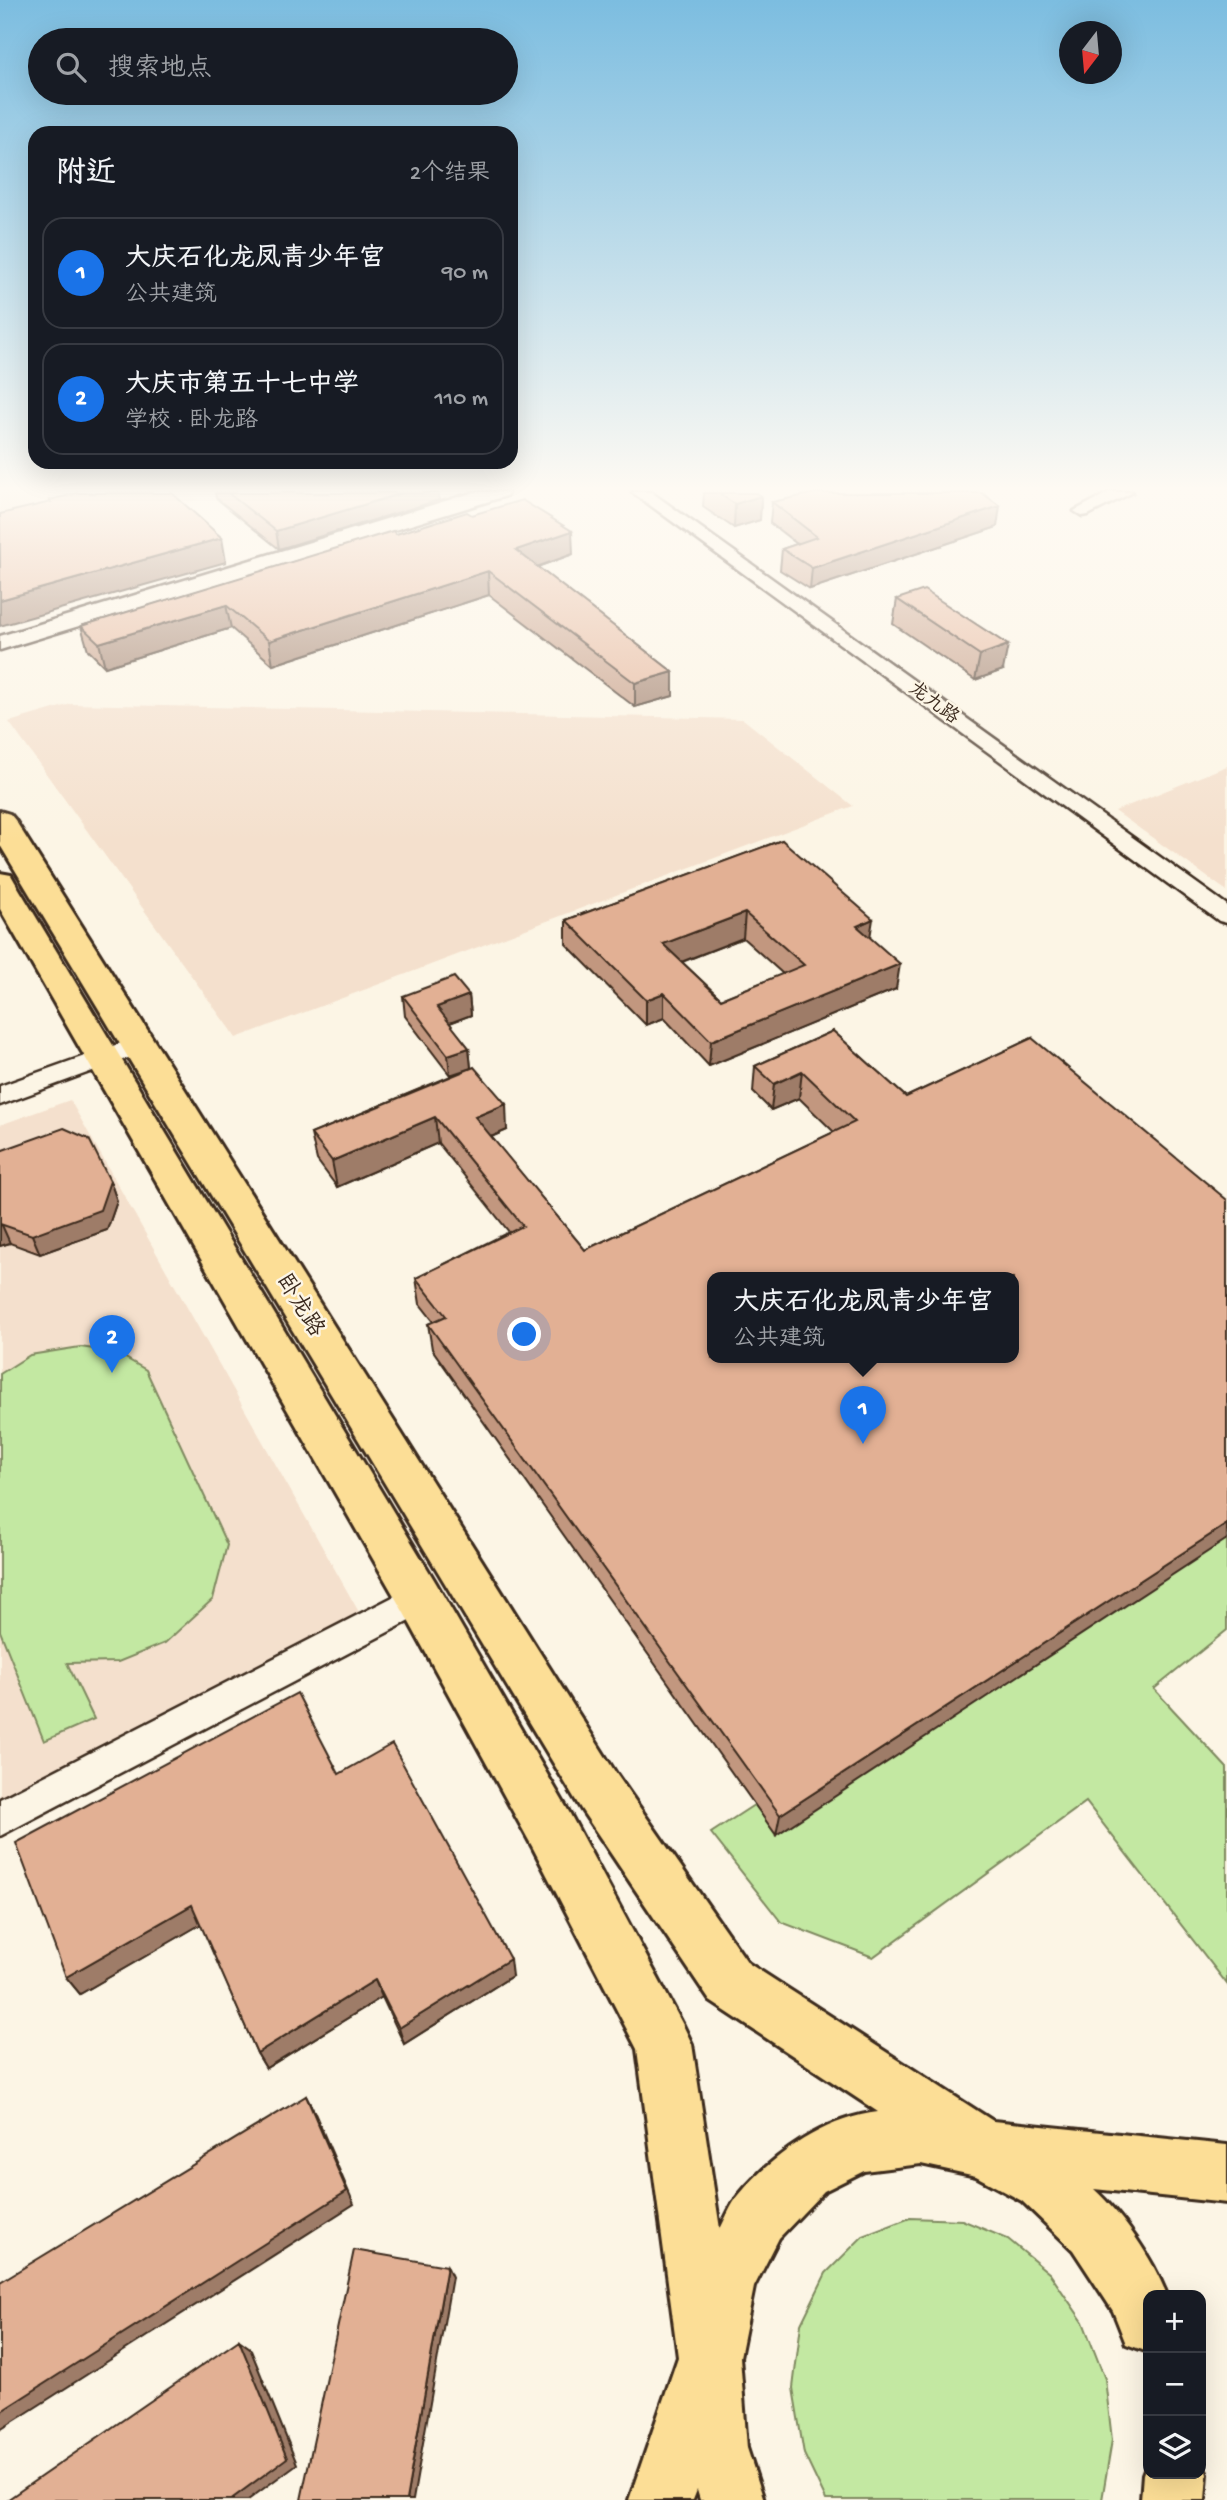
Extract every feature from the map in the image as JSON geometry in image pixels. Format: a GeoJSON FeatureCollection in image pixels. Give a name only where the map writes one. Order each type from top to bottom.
{"type":"FeatureCollection","features":[{"type":"Feature","properties":{"kind":"main road","name":"卧龙路"},"geometry":{"type":"LineString","coordinates":[[0,820],[121,1051],[420,1598],[551,1830],[664,2044],[709,2357]]}},
{"type":"Feature","properties":{"kind":"main road","name":"卧龙路"},"geometry":{"type":"LineString","coordinates":[[0,883],[121,1051],[599,1792],[729,1982],[984,2149]]}},
{"type":"Feature","properties":{"kind":"main road"},"geometry":{"type":"LineString","coordinates":[[662,2500],[709,2357],[725,2281],[758,2217],[804,2171],[859,2143],[921,2136],[984,2149],[1227,2174]]}},
{"type":"Feature","properties":{"kind":"main road"},"geometry":{"type":"LineString","coordinates":[[984,2149],[1042,2181],[1094,2229],[1136,2292],[1143,2310]]}},
{"type":"Feature","properties":{"kind":"main road"},"geometry":{"type":"LineString","coordinates":[[709,2357],[715,2448],[732,2500]]}},
{"type":"Feature","properties":{"kind":"main road"},"geometry":{"type":"LineString","coordinates":[[1173,2500],[1175,2479]]}},
{"type":"Feature","properties":{"kind":"street"},"geometry":{"type":"LineString","coordinates":[[0,643],[113,609]]}},
{"type":"Feature","properties":{"kind":"street","name":"龙九路"},"geometry":{"type":"LineString","coordinates":[[802,609],[1227,916]]}},
{"type":"Feature","properties":{"kind":"street"},"geometry":{"type":"LineString","coordinates":[[0,1096],[121,1051]]}},
{"type":"Feature","properties":{"kind":"street"},"geometry":{"type":"LineString","coordinates":[[0,1818],[420,1598]]}},
{"type":"Feature","properties":{"kind":"shaded area"},"geometry":{"type":"Polygon","coordinates":[[[71,704],[743,719],[853,806],[236,1038],[9,722],[71,704]]]}},
{"type":"Feature","properties":{"kind":"shaded area"},"geometry":{"type":"Polygon","coordinates":[[[1227,766],[1227,891],[1115,811],[1227,766]]]}},
{"type":"Feature","properties":{"kind":"shaded area"},"geometry":{"type":"Polygon","coordinates":[[[70,1100],[364,1621],[0,1798],[0,1125],[70,1100]]]}},
{"type":"Feature","properties":{"kind":"green space"},"geometry":{"type":"Polygon","coordinates":[[[80,1347],[115,1352],[146,1370],[227,1545],[213,1599],[165,1643],[118,1662],[67,1663],[94,1719],[44,1741],[0,1631],[0,1374],[30,1355],[80,1347]]]}},
{"type":"Feature","properties":{"kind":"green space"},"geometry":{"type":"Polygon","coordinates":[[[1227,1496],[1227,1630],[1154,1689],[1227,1768],[1227,1984],[1086,1802],[873,1957],[781,1922],[711,1833],[1227,1496]]]}},
{"type":"Feature","properties":{"kind":"green space"},"geometry":{"type":"Polygon","coordinates":[[[910,2218],[962,2220],[1008,2239],[1050,2274],[1083,2322],[1105,2379],[1112,2440],[1102,2500],[826,2500],[804,2454],[793,2388],[801,2324],[826,2273],[863,2236],[910,2218]]]}},
{"type":"Feature","properties":{"kind":"building"},"geometry":{"type":"Polygon","coordinates":[[[138,609],[214,609],[99,643],[81,626],[138,609]]]}},
{"type":"Feature","properties":{"kind":"building"},"geometry":{"type":"Polygon","coordinates":[[[230,609],[370,609],[269,641],[230,609]]]}},
{"type":"Feature","properties":{"kind":"building"},"geometry":{"type":"Polygon","coordinates":[[[537,609],[591,609],[673,672],[635,683],[537,609]]]}},
{"type":"Feature","properties":{"kind":"building"},"geometry":{"type":"Polygon","coordinates":[[[911,609],[953,609],[1008,645],[980,655],[911,609]]]}},
{"type":"Feature","properties":{"kind":"building"},"geometry":{"type":"Polygon","coordinates":[[[782,840],[873,919],[857,926],[900,964],[711,1041],[664,993],[646,1000],[566,920],[782,840]],[[745,913],[663,944],[721,999],[804,965],[745,913]]]}},
{"type":"Feature","properties":{"kind":"building"},"geometry":{"type":"Polygon","coordinates":[[[454,977],[469,995],[437,1007],[469,1048],[448,1055],[403,996],[454,977]]]}},
{"type":"Feature","properties":{"kind":"building"},"geometry":{"type":"Polygon","coordinates":[[[833,1031],[906,1097],[1032,1038],[1227,1200],[1227,1524],[780,1815],[428,1324],[446,1316],[416,1278],[523,1226],[435,1117],[332,1161],[311,1134],[474,1067],[506,1104],[475,1117],[585,1250],[855,1122],[802,1071],[774,1084],[755,1066],[833,1031]]]}},
{"type":"Feature","properties":{"kind":"building"},"geometry":{"type":"Polygon","coordinates":[[[64,1128],[89,1139],[110,1181],[100,1210],[32,1235],[0,1224],[0,1151],[64,1128]]]}},
{"type":"Feature","properties":{"kind":"building"},"geometry":{"type":"Polygon","coordinates":[[[297,1693],[339,1774],[392,1744],[510,1959],[399,2028],[375,1980],[257,2053],[192,1905],[66,1977],[16,1843],[297,1693]]]}},
{"type":"Feature","properties":{"kind":"building"},"geometry":{"type":"Polygon","coordinates":[[[306,2096],[347,2191],[0,2412],[0,2282],[306,2096]]]}},
{"type":"Feature","properties":{"kind":"building"},"geometry":{"type":"Polygon","coordinates":[[[354,2250],[447,2266],[406,2500],[301,2500],[354,2250]]]}},
{"type":"Feature","properties":{"kind":"building"},"geometry":{"type":"Polygon","coordinates":[[[239,2340],[287,2458],[230,2500],[7,2500],[239,2340]]]}},
{"type":"Feature","properties":{"kind":"place","name":"大庆市第五十七中学"},"geometry":{"type":"Point","coordinates":[112,1373]}},
{"type":"Feature","properties":{"kind":"place","name":"大庆石化龙凤青少年宫"},"geometry":{"type":"Point","coordinates":[863,1444]}}]}
